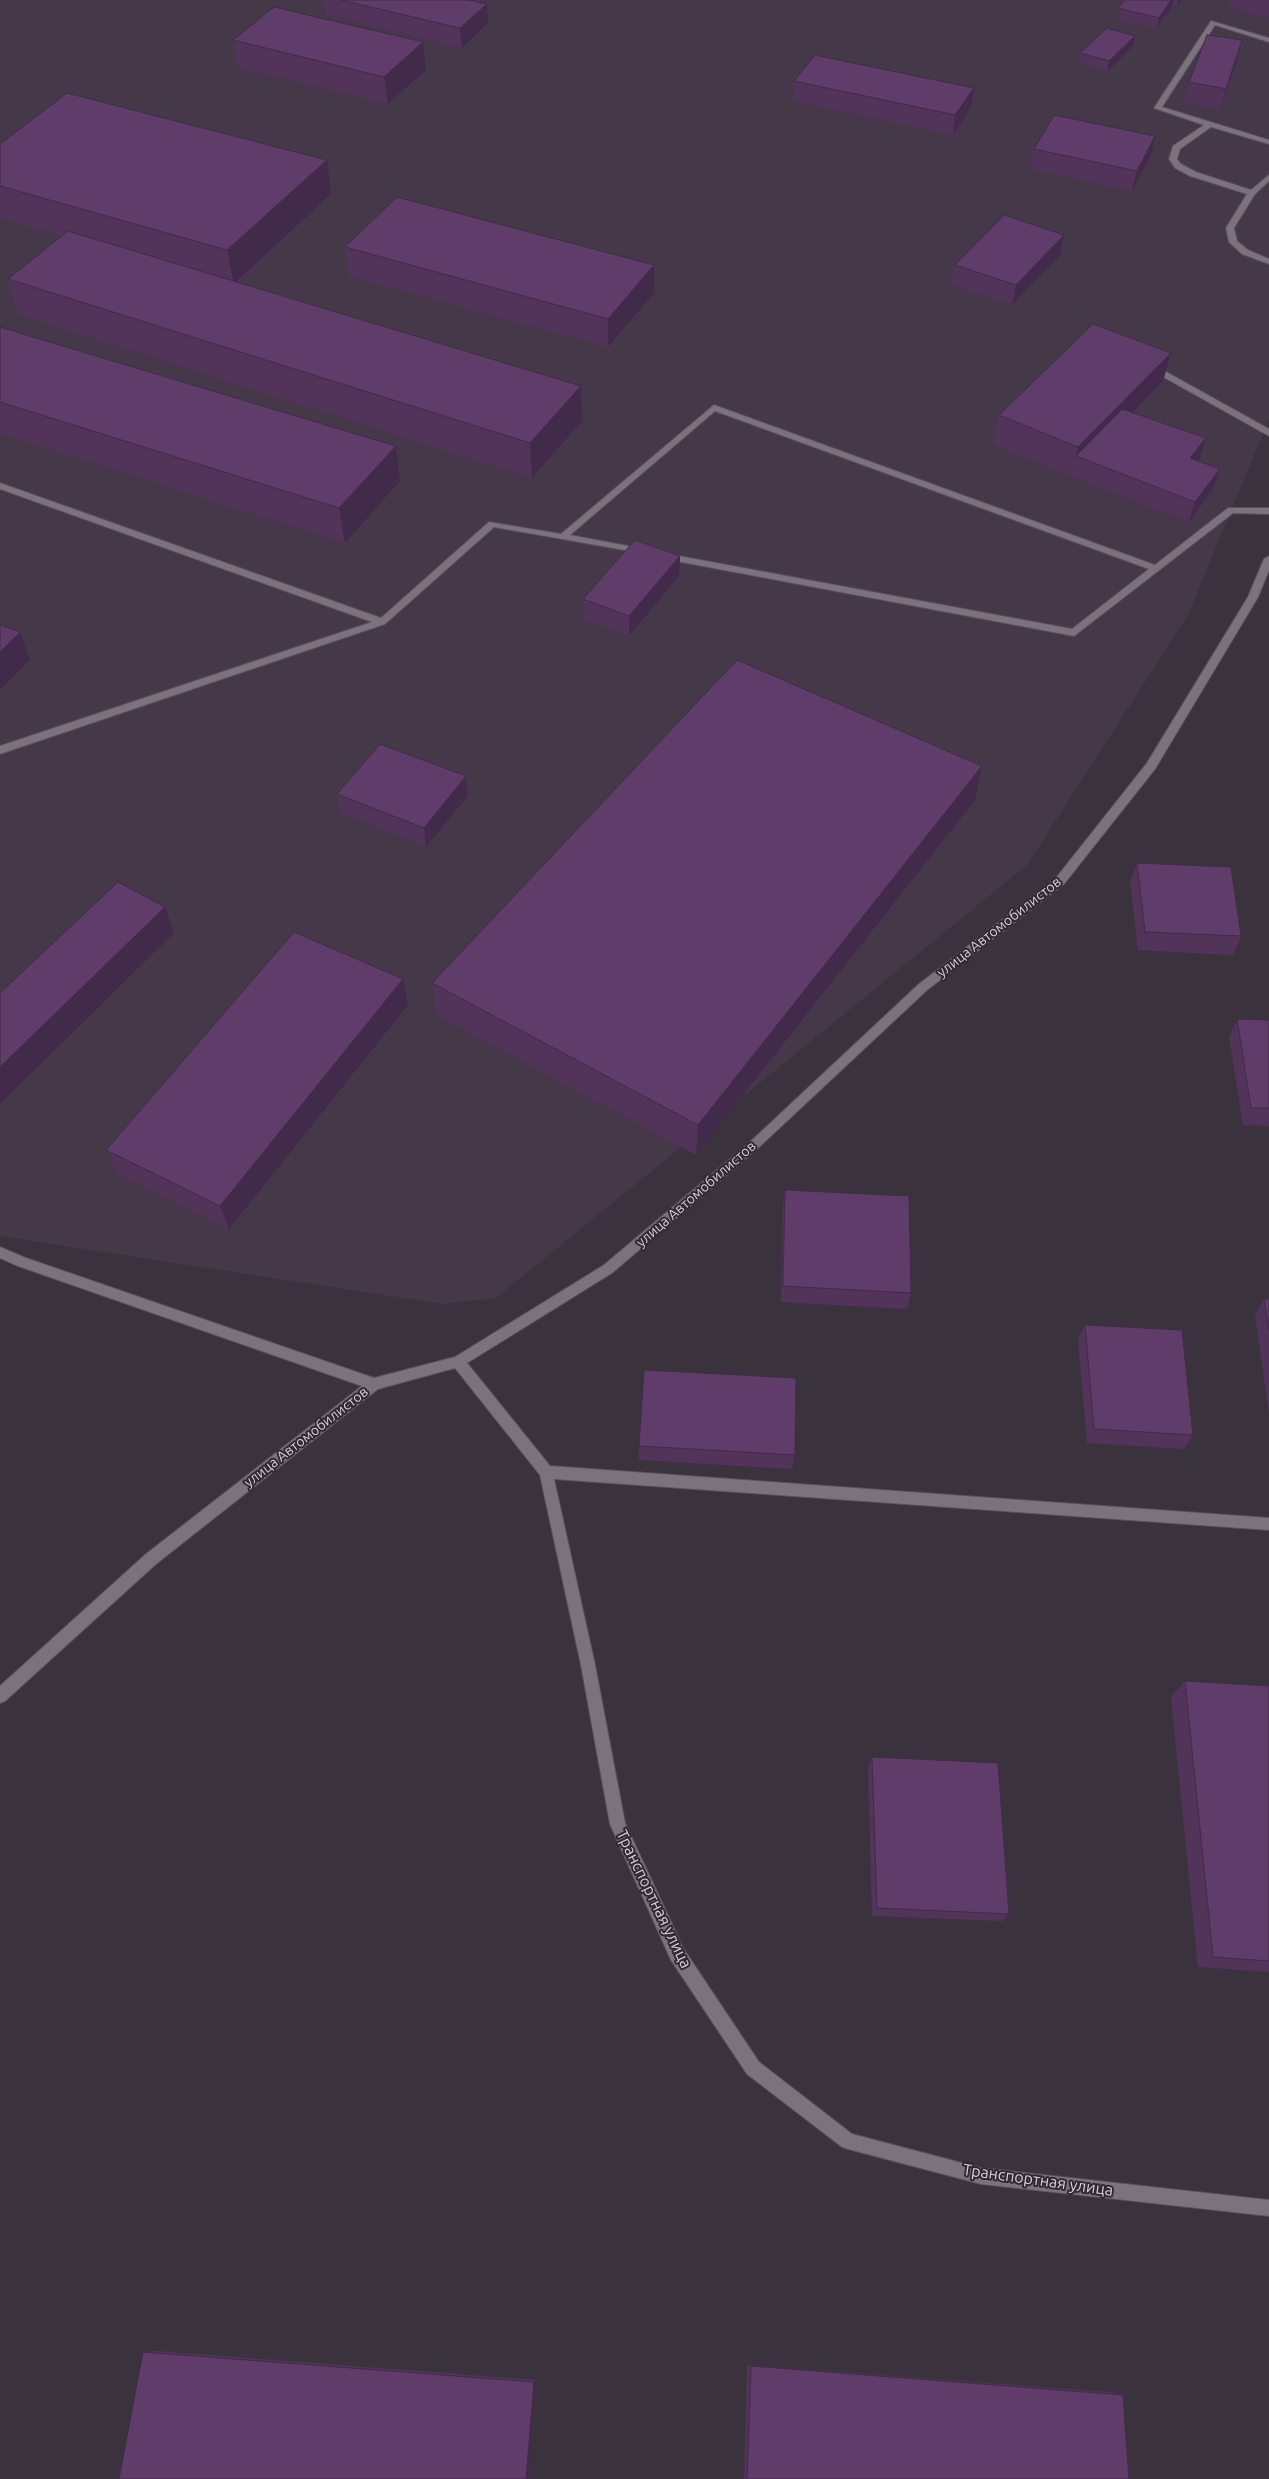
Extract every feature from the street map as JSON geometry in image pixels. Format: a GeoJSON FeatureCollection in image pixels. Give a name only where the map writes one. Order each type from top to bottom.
{"type":"FeatureCollection","features":[{"type":"Feature","properties":{"kind":"street"},"geometry":{"type":"LineString","coordinates":[[1269,40],[1213,22],[1158,108],[1269,142]]}},
{"type":"Feature","properties":{"kind":"street"},"geometry":{"type":"LineString","coordinates":[[1210,124],[1176,148],[1173,159],[1178,166],[1193,174],[1252,193]]}},
{"type":"Feature","properties":{"kind":"street"},"geometry":{"type":"LineString","coordinates":[[1269,177],[1252,193],[1230,228],[1233,242],[1244,252],[1269,262]]}},
{"type":"Feature","properties":{"kind":"street"},"geometry":{"type":"LineString","coordinates":[[1144,363],[1269,433]]}},
{"type":"Feature","properties":{"kind":"street"},"geometry":{"type":"LineString","coordinates":[[563,537],[714,408],[1157,569]]}},
{"type":"Feature","properties":{"kind":"street"},"geometry":{"type":"LineString","coordinates":[[0,486],[382,622]]}},
{"type":"Feature","properties":{"kind":"street"},"geometry":{"type":"LineString","coordinates":[[0,750],[382,622],[492,524],[1074,633],[1231,510],[1269,512]]}},
{"type":"Feature","properties":{"kind":"street","name":"улица Автомобилистов"},"geometry":{"type":"LineString","coordinates":[[0,1696],[151,1559],[374,1384],[458,1362],[608,1269],[752,1146],[923,987],[1060,881],[1151,766],[1253,597],[1269,559]]}},
{"type":"Feature","properties":{"kind":"street"},"geometry":{"type":"LineString","coordinates":[[0,1252],[22,1262],[374,1384]]}},
{"type":"Feature","properties":{"kind":"street"},"geometry":{"type":"LineString","coordinates":[[458,1362],[546,1472],[1269,1524]]}},
{"type":"Feature","properties":{"kind":"street","name":"Транспортная улица"},"geometry":{"type":"LineString","coordinates":[[546,1472],[588,1665],[618,1824],[677,1954],[753,2068],[848,2141],[981,2176],[1269,2208]]}},
{"type":"Feature","properties":{"kind":"shaded area"},"geometry":{"type":"Polygon","coordinates":[[[0,0],[1269,0],[1269,419],[1188,615],[1027,865],[496,1298],[443,1304],[0,1236],[0,0]]]}},
{"type":"Feature","properties":{"kind":"building"},"geometry":{"type":"Polygon","coordinates":[[[341,0],[469,0],[487,4],[460,28],[341,0]]]}},
{"type":"Feature","properties":{"kind":"building"},"geometry":{"type":"Polygon","coordinates":[[[1125,0],[1171,0],[1159,18],[1118,8],[1125,0]]]}},
{"type":"Feature","properties":{"kind":"building"},"geometry":{"type":"Polygon","coordinates":[[[274,7],[423,42],[384,77],[233,40],[274,7]]]}},
{"type":"Feature","properties":{"kind":"building"},"geometry":{"type":"Polygon","coordinates":[[[1107,28],[1135,36],[1109,61],[1080,53],[1107,28]]]}},
{"type":"Feature","properties":{"kind":"building"},"geometry":{"type":"Polygon","coordinates":[[[1207,35],[1242,40],[1226,89],[1189,82],[1207,35]]]}},
{"type":"Feature","properties":{"kind":"building"},"geometry":{"type":"Polygon","coordinates":[[[815,55],[974,88],[955,115],[794,81],[815,55]]]}},
{"type":"Feature","properties":{"kind":"building"},"geometry":{"type":"Polygon","coordinates":[[[67,93],[327,160],[227,250],[0,186],[0,144],[67,93]]]}},
{"type":"Feature","properties":{"kind":"building"},"geometry":{"type":"Polygon","coordinates":[[[1054,115],[1155,136],[1137,171],[1034,149],[1054,115]]]}},
{"type":"Feature","properties":{"kind":"building"},"geometry":{"type":"Polygon","coordinates":[[[397,197],[654,265],[608,319],[345,247],[397,197]]]}},
{"type":"Feature","properties":{"kind":"building"},"geometry":{"type":"Polygon","coordinates":[[[1004,215],[1064,235],[1016,285],[955,265],[1004,215]]]}},
{"type":"Feature","properties":{"kind":"building"},"geometry":{"type":"Polygon","coordinates":[[[68,231],[581,386],[530,443],[8,279],[68,231]]]}},
{"type":"Feature","properties":{"kind":"building"},"geometry":{"type":"Polygon","coordinates":[[[1093,324],[1171,353],[1078,447],[999,415],[1093,324]]]}},
{"type":"Feature","properties":{"kind":"building"},"geometry":{"type":"Polygon","coordinates":[[[0,327],[396,446],[339,508],[0,402],[0,327]]]}},
{"type":"Feature","properties":{"kind":"building"},"geometry":{"type":"Polygon","coordinates":[[[1122,409],[1206,438],[1190,458],[1220,469],[1195,502],[1076,456],[1122,409]]]}},
{"type":"Feature","properties":{"kind":"building"},"geometry":{"type":"Polygon","coordinates":[[[635,540],[680,556],[629,616],[583,599],[635,540]]]}},
{"type":"Feature","properties":{"kind":"building"},"geometry":{"type":"Polygon","coordinates":[[[0,625],[20,632],[0,652],[0,625]]]}},
{"type":"Feature","properties":{"kind":"building"},"geometry":{"type":"Polygon","coordinates":[[[737,660],[982,766],[698,1125],[432,983],[737,660]]]}},
{"type":"Feature","properties":{"kind":"building"},"geometry":{"type":"Polygon","coordinates":[[[380,744],[466,776],[424,828],[337,794],[380,744]]]}},
{"type":"Feature","properties":{"kind":"building"},"geometry":{"type":"Polygon","coordinates":[[[1137,863],[1231,867],[1241,936],[1145,932],[1137,863]]]}},
{"type":"Feature","properties":{"kind":"building"},"geometry":{"type":"Polygon","coordinates":[[[118,882],[165,907],[0,1067],[0,993],[118,882]]]}},
{"type":"Feature","properties":{"kind":"building"},"geometry":{"type":"Polygon","coordinates":[[[294,932],[403,979],[220,1206],[106,1150],[294,932]]]}},
{"type":"Feature","properties":{"kind":"building"},"geometry":{"type":"Polygon","coordinates":[[[1237,1019],[1269,1020],[1269,1108],[1251,1108],[1237,1019]]]}},
{"type":"Feature","properties":{"kind":"building"},"geometry":{"type":"Polygon","coordinates":[[[785,1190],[909,1196],[911,1293],[783,1286],[785,1190]]]}},
{"type":"Feature","properties":{"kind":"building"},"geometry":{"type":"Polygon","coordinates":[[[1264,1299],[1269,1299],[1269,1331],[1264,1299]]]}},
{"type":"Feature","properties":{"kind":"building"},"geometry":{"type":"Polygon","coordinates":[[[1085,1325],[1182,1330],[1193,1435],[1094,1429],[1085,1325]]]}},
{"type":"Feature","properties":{"kind":"building"},"geometry":{"type":"Polygon","coordinates":[[[644,1370],[796,1378],[795,1455],[639,1446],[644,1370]]]}},
{"type":"Feature","properties":{"kind":"building"},"geometry":{"type":"Polygon","coordinates":[[[1185,1681],[1269,1686],[1269,1961],[1213,1957],[1185,1681]]]}},
{"type":"Feature","properties":{"kind":"building"},"geometry":{"type":"Polygon","coordinates":[[[872,1757],[998,1763],[1009,1914],[877,1908],[872,1757]]]}},
{"type":"Feature","properties":{"kind":"building"},"geometry":{"type":"Polygon","coordinates":[[[143,2352],[534,2382],[526,2479],[119,2479],[143,2352]]]}},
{"type":"Feature","properties":{"kind":"building"},"geometry":{"type":"Polygon","coordinates":[[[751,2366],[1123,2395],[1129,2479],[747,2479],[751,2366]]]}}]}
